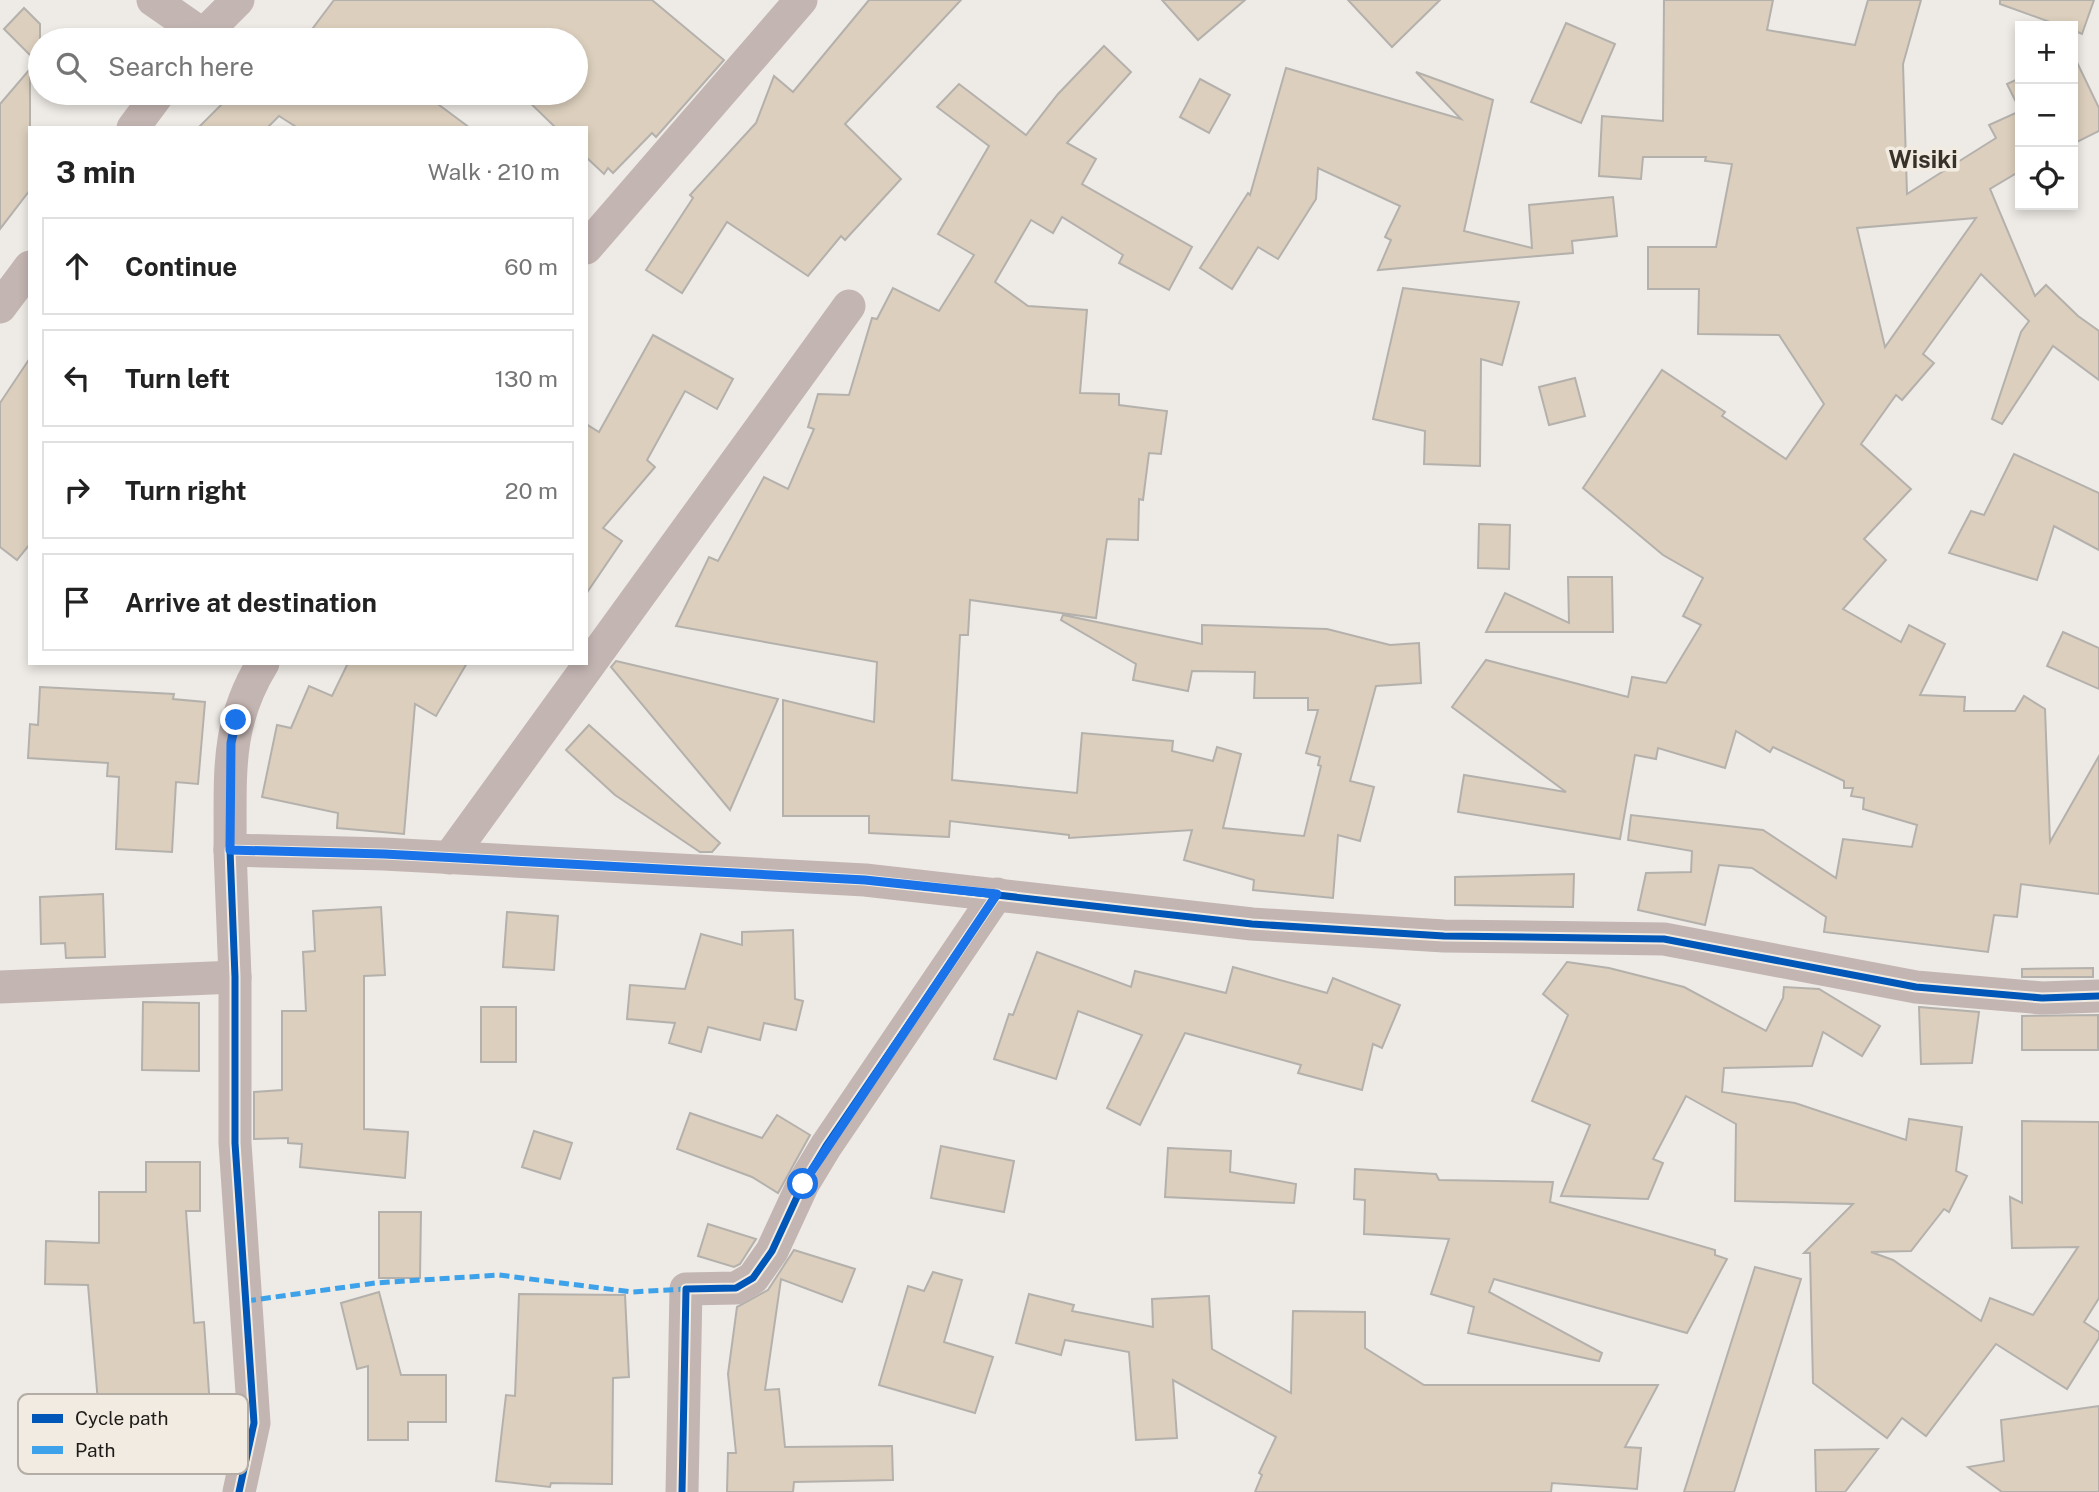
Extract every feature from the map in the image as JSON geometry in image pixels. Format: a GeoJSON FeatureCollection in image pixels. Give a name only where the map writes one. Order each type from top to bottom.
{"type":"FeatureCollection","features":[{"type":"Feature","properties":{"kind":"street"},"geometry":{"type":"LineString","coordinates":[[153,0],[189,28]]}},
{"type":"Feature","properties":{"kind":"street"},"geometry":{"type":"LineString","coordinates":[[209,28],[238,0]]}},
{"type":"Feature","properties":{"kind":"street"},"geometry":{"type":"LineString","coordinates":[[588,245],[801,0]]}},
{"type":"Feature","properties":{"kind":"street"},"geometry":{"type":"LineString","coordinates":[[134,126],[150,105]]}},
{"type":"Feature","properties":{"kind":"street"},"geometry":{"type":"LineString","coordinates":[[0,307],[28,270]]}},
{"type":"Feature","properties":{"kind":"street"},"geometry":{"type":"LineString","coordinates":[[449,858],[849,306]]}},
{"type":"Feature","properties":{"kind":"street"},"geometry":{"type":"LineString","coordinates":[[248,1451],[254,1423],[234,1120],[235,977],[230,850],[231,743],[247,689],[262,665]]}},
{"type":"Feature","properties":{"kind":"street"},"geometry":{"type":"LineString","coordinates":[[230,850],[449,858],[865,880],[1252,924],[1444,936],[1664,939],[1928,988],[2042,998],[2099,996]]}},
{"type":"Feature","properties":{"kind":"street"},"geometry":{"type":"LineString","coordinates":[[682,1492],[686,1289],[736,1288],[753,1278],[772,1251],[803,1184],[826,1146],[997,894]]}},
{"type":"Feature","properties":{"kind":"street"},"geometry":{"type":"LineString","coordinates":[[0,988],[235,977]]}},
{"type":"Feature","properties":{"kind":"street"},"geometry":{"type":"LineString","coordinates":[[239,1492],[243,1474]]}},
{"type":"Feature","properties":{"kind":"building"},"geometry":{"type":"Polygon","coordinates":[[[334,0],[652,0],[724,60],[656,137],[652,133],[613,173],[608,168],[604,174],[588,159],[588,126],[554,126],[532,105],[588,105],[588,28],[313,28],[334,0]]]}},
{"type":"Feature","properties":{"kind":"building"},"geometry":{"type":"Polygon","coordinates":[[[869,0],[961,0],[845,124],[901,179],[845,240],[841,236],[808,276],[727,222],[682,293],[646,270],[693,198],[690,195],[756,123],[774,76],[793,92],[869,0]]]}},
{"type":"Feature","properties":{"kind":"building"},"geometry":{"type":"Polygon","coordinates":[[[1162,0],[1245,0],[1198,40],[1162,0]]]}},
{"type":"Feature","properties":{"kind":"building"},"geometry":{"type":"Polygon","coordinates":[[[1348,0],[1440,0],[1392,47],[1348,0]]]}},
{"type":"Feature","properties":{"kind":"building"},"geometry":{"type":"Polygon","coordinates":[[[1664,0],[1773,0],[1767,30],[1855,45],[1868,0],[1921,0],[1903,64],[1907,194],[1996,138],[1989,125],[2015,113],[2015,174],[1990,189],[2035,296],[2046,285],[2078,316],[2099,331],[2099,380],[2053,346],[2002,424],[1992,419],[2021,332],[2029,321],[1981,274],[1923,354],[1934,363],[1902,400],[1896,395],[1861,444],[1911,489],[1864,539],[1886,560],[1843,609],[1901,642],[1909,625],[1945,644],[1920,695],[1965,697],[1964,711],[2015,711],[2024,696],[2045,709],[2050,842],[2099,756],[2099,894],[2021,884],[2017,917],[1994,915],[1988,952],[1824,932],[1826,917],[1752,868],[1719,865],[1705,925],[1638,910],[1646,873],[1691,872],[1692,851],[1628,840],[1631,815],[1763,830],[1836,878],[1843,839],[1912,847],[1917,825],[1863,809],[1864,798],[1851,796],[1853,788],[1844,788],[1844,781],[1773,747],[1770,752],[1736,731],[1725,768],[1658,748],[1656,759],[1635,755],[1620,839],[1458,812],[1464,775],[1566,792],[1452,707],[1486,660],[1628,697],[1632,677],[1666,683],[1701,625],[1683,616],[1703,578],[1663,555],[1583,488],[1662,370],[1725,412],[1722,416],[1786,459],[1824,404],[1779,335],[1698,334],[1699,289],[1648,289],[1648,247],[1716,247],[1732,164],[1705,161],[1706,157],[1643,157],[1641,179],[1599,176],[1602,116],[1663,121],[1664,0]],[[1976,218],[1857,228],[1885,347],[1976,218]]]}},
{"type":"Feature","properties":{"kind":"building"},"geometry":{"type":"Polygon","coordinates":[[[2000,0],[2094,0],[2082,34],[2078,32],[2078,21],[2047,21],[2000,4],[2000,0]]]}},
{"type":"Feature","properties":{"kind":"building"},"geometry":{"type":"Polygon","coordinates":[[[24,8],[40,24],[40,28],[28,28],[28,53],[4,29],[24,8]]]}},
{"type":"Feature","properties":{"kind":"building"},"geometry":{"type":"Polygon","coordinates":[[[1566,23],[1615,44],[1581,123],[1531,102],[1566,23]]]}},
{"type":"Feature","properties":{"kind":"building"},"geometry":{"type":"Polygon","coordinates":[[[1104,46],[1131,72],[1067,143],[1096,159],[1082,184],[1192,247],[1169,290],[1119,263],[1123,255],[1062,217],[1053,233],[1031,220],[995,282],[1028,306],[1087,310],[1080,393],[1119,394],[1119,405],[1167,411],[1161,454],[1149,453],[1143,500],[1139,499],[1138,540],[1107,539],[1096,618],[970,600],[968,635],[960,635],[952,780],[1077,793],[1082,733],[1173,741],[1172,751],[1213,761],[1217,747],[1241,754],[1223,828],[1304,836],[1321,766],[1318,765],[1320,757],[1306,753],[1318,710],[1308,710],[1308,698],[1254,698],[1255,672],[1192,671],[1188,691],[1133,680],[1136,664],[1061,620],[1063,615],[1202,644],[1202,625],[1327,629],[1390,645],[1419,643],[1421,683],[1376,686],[1350,781],[1374,787],[1360,841],[1338,835],[1333,898],[1253,890],[1254,880],[1184,860],[1192,830],[1069,838],[1069,835],[950,821],[949,837],[869,833],[869,816],[783,816],[783,700],[874,722],[877,662],[676,626],[709,557],[718,561],[764,477],[788,489],[814,429],[808,427],[818,394],[849,395],[872,318],[877,319],[893,288],[939,311],[974,255],[938,234],[989,146],[937,107],[959,84],[1026,135],[1058,94],[1104,46]]]}},
{"type":"Feature","properties":{"kind":"building"},"geometry":{"type":"Polygon","coordinates":[[[2078,64],[2099,108],[2099,131],[2078,142],[2078,64]]]}},
{"type":"Feature","properties":{"kind":"building"},"geometry":{"type":"Polygon","coordinates":[[[1286,68],[1461,119],[1416,72],[1493,100],[1464,231],[1532,248],[1529,205],[1613,197],[1617,236],[1572,241],[1573,253],[1378,270],[1391,240],[1385,237],[1400,206],[1318,168],[1316,199],[1278,259],[1258,247],[1232,289],[1200,268],[1248,193],[1250,195],[1286,68]]]}},
{"type":"Feature","properties":{"kind":"building"},"geometry":{"type":"Polygon","coordinates":[[[28,71],[28,193],[0,229],[0,104],[28,71]]]}},
{"type":"Feature","properties":{"kind":"building"},"geometry":{"type":"Polygon","coordinates":[[[1200,79],[1230,95],[1209,133],[1180,117],[1200,79]]]}},
{"type":"Feature","properties":{"kind":"building"},"geometry":{"type":"Polygon","coordinates":[[[2015,80],[2015,100],[2007,84],[2015,80]]]}},
{"type":"Feature","properties":{"kind":"building"},"geometry":{"type":"Polygon","coordinates":[[[221,105],[439,105],[467,126],[295,126],[279,116],[269,126],[200,126],[221,105]]]}},
{"type":"Feature","properties":{"kind":"building"},"geometry":{"type":"Polygon","coordinates":[[[1403,288],[1519,302],[1502,365],[1481,359],[1480,466],[1424,464],[1425,431],[1373,419],[1403,288]]]}},
{"type":"Feature","properties":{"kind":"building"},"geometry":{"type":"Polygon","coordinates":[[[653,335],[733,379],[717,409],[685,391],[647,460],[655,467],[603,528],[622,541],[588,591],[588,425],[599,432],[653,335]]]}},
{"type":"Feature","properties":{"kind":"building"},"geometry":{"type":"Polygon","coordinates":[[[28,361],[28,546],[17,560],[0,547],[0,403],[28,361]]]}},
{"type":"Feature","properties":{"kind":"building"},"geometry":{"type":"Polygon","coordinates":[[[1575,378],[1585,416],[1549,425],[1539,387],[1575,378]]]}},
{"type":"Feature","properties":{"kind":"building"},"geometry":{"type":"Polygon","coordinates":[[[2014,454],[2099,493],[2099,550],[2054,526],[2037,580],[1949,553],[1971,511],[1984,515],[2014,454]]]}},
{"type":"Feature","properties":{"kind":"building"},"geometry":{"type":"Polygon","coordinates":[[[1479,524],[1510,525],[1509,569],[1478,568],[1479,524]]]}},
{"type":"Feature","properties":{"kind":"building"},"geometry":{"type":"Polygon","coordinates":[[[1568,577],[1612,577],[1613,632],[1486,632],[1505,593],[1569,623],[1568,577]]]}},
{"type":"Feature","properties":{"kind":"building"},"geometry":{"type":"Polygon","coordinates":[[[2063,632],[2099,648],[2099,689],[2047,666],[2063,632]]]}},
{"type":"Feature","properties":{"kind":"building"},"geometry":{"type":"Polygon","coordinates":[[[616,661],[778,699],[730,810],[611,667],[616,661]]]}},
{"type":"Feature","properties":{"kind":"building"},"geometry":{"type":"Polygon","coordinates":[[[347,665],[466,665],[436,716],[415,704],[404,834],[337,828],[338,813],[262,797],[277,725],[291,728],[309,686],[332,696],[347,665]]]}},
{"type":"Feature","properties":{"kind":"building"},"geometry":{"type":"Polygon","coordinates":[[[40,687],[174,694],[173,699],[205,702],[198,784],[176,782],[172,852],[116,849],[119,777],[107,776],[108,763],[28,758],[30,724],[38,725],[40,687]]]}},
{"type":"Feature","properties":{"kind":"building"},"geometry":{"type":"Polygon","coordinates":[[[589,725],[720,843],[712,852],[700,852],[615,795],[566,750],[589,725]]]}},
{"type":"Feature","properties":{"kind":"building"},"geometry":{"type":"Polygon","coordinates":[[[1574,874],[1573,907],[1455,905],[1455,877],[1574,874]]]}},
{"type":"Feature","properties":{"kind":"building"},"geometry":{"type":"Polygon","coordinates":[[[103,894],[105,957],[66,958],[65,943],[41,944],[40,897],[103,894]]]}},
{"type":"Feature","properties":{"kind":"building"},"geometry":{"type":"Polygon","coordinates":[[[381,907],[385,975],[364,976],[364,1129],[408,1132],[405,1178],[300,1167],[302,1144],[288,1143],[288,1138],[254,1139],[254,1092],[282,1090],[282,1011],[306,1011],[303,952],[315,951],[313,911],[381,907]]]}},
{"type":"Feature","properties":{"kind":"building"},"geometry":{"type":"Polygon","coordinates":[[[507,912],[558,916],[554,970],[503,967],[507,912]]]}},
{"type":"Feature","properties":{"kind":"building"},"geometry":{"type":"Polygon","coordinates":[[[793,930],[795,999],[803,1001],[796,1030],[764,1023],[760,1040],[708,1027],[701,1052],[669,1043],[675,1023],[627,1019],[630,985],[685,989],[701,934],[742,945],[742,932],[793,930]]]}},
{"type":"Feature","properties":{"kind":"building"},"geometry":{"type":"Polygon","coordinates":[[[1037,952],[1131,987],[1135,971],[1226,993],[1233,967],[1327,993],[1333,978],[1400,1005],[1382,1048],[1373,1044],[1362,1090],[1298,1073],[1301,1065],[1185,1033],[1140,1125],[1107,1108],[1142,1035],[1078,1011],[1056,1079],[994,1059],[1009,1014],[1013,1015],[1037,952]]]}},
{"type":"Feature","properties":{"kind":"building"},"geometry":{"type":"Polygon","coordinates":[[[1567,962],[1609,968],[1684,987],[1766,1031],[1783,998],[1784,987],[1819,989],[1880,1026],[1862,1056],[1823,1032],[1812,1066],[1724,1068],[1722,1092],[1795,1103],[1906,1140],[1909,1119],[1962,1127],[1956,1171],[1967,1176],[1949,1212],[1944,1209],[1911,1251],[1871,1252],[1893,1260],[1981,1321],[1990,1298],[2033,1315],[2078,1247],[2012,1248],[2010,1197],[2022,1203],[2022,1121],[2099,1122],[2099,1298],[2084,1322],[2099,1332],[2099,1338],[2067,1389],[1996,1344],[1926,1436],[1902,1418],[1887,1438],[1813,1383],[1810,1253],[1804,1253],[1853,1204],[1735,1201],[1736,1124],[1686,1096],[1653,1159],[1663,1163],[1648,1199],[1561,1196],[1590,1125],[1532,1101],[1568,1015],[1543,994],[1567,962]]]}},
{"type":"Feature","properties":{"kind":"building"},"geometry":{"type":"Polygon","coordinates":[[[2093,968],[2093,977],[2022,977],[2022,969],[2093,968]]]}},
{"type":"Feature","properties":{"kind":"building"},"geometry":{"type":"Polygon","coordinates":[[[143,1002],[199,1003],[199,1071],[142,1070],[143,1002]]]}},
{"type":"Feature","properties":{"kind":"building"},"geometry":{"type":"Polygon","coordinates":[[[481,1007],[516,1007],[516,1062],[481,1062],[481,1007]]]}},
{"type":"Feature","properties":{"kind":"building"},"geometry":{"type":"Polygon","coordinates":[[[1919,1007],[1979,1012],[1972,1063],[1921,1064],[1919,1007]]]}},
{"type":"Feature","properties":{"kind":"building"},"geometry":{"type":"Polygon","coordinates":[[[2098,1015],[2098,1050],[2022,1050],[2022,1016],[2098,1015]]]}},
{"type":"Feature","properties":{"kind":"building"},"geometry":{"type":"Polygon","coordinates":[[[690,1113],[762,1138],[777,1115],[810,1135],[778,1193],[752,1177],[677,1149],[690,1113]]]}},
{"type":"Feature","properties":{"kind":"building"},"geometry":{"type":"Polygon","coordinates":[[[534,1131],[572,1143],[560,1179],[522,1167],[534,1131]]]}},
{"type":"Feature","properties":{"kind":"building"},"geometry":{"type":"Polygon","coordinates":[[[941,1146],[1014,1161],[1004,1212],[931,1198],[941,1146]]]}},
{"type":"Feature","properties":{"kind":"building"},"geometry":{"type":"Polygon","coordinates":[[[1168,1148],[1231,1151],[1230,1172],[1296,1184],[1294,1203],[1165,1197],[1168,1148]]]}},
{"type":"Feature","properties":{"kind":"building"},"geometry":{"type":"Polygon","coordinates":[[[146,1162],[200,1162],[200,1211],[186,1211],[194,1323],[204,1322],[209,1394],[97,1394],[88,1285],[45,1284],[46,1241],[99,1243],[99,1192],[146,1192],[146,1162]]]}},
{"type":"Feature","properties":{"kind":"building"},"geometry":{"type":"Polygon","coordinates":[[[1355,1169],[1436,1174],[1439,1180],[1553,1182],[1550,1202],[1715,1250],[1715,1255],[1727,1259],[1687,1333],[1494,1279],[1489,1292],[1602,1353],[1599,1361],[1468,1333],[1474,1307],[1431,1294],[1449,1239],[1364,1234],[1365,1200],[1354,1199],[1355,1169]]]}},
{"type":"Feature","properties":{"kind":"building"},"geometry":{"type":"Polygon","coordinates":[[[379,1212],[421,1212],[420,1278],[379,1278],[379,1212]]]}},
{"type":"Feature","properties":{"kind":"building"},"geometry":{"type":"Polygon","coordinates":[[[708,1224],[756,1239],[740,1264],[734,1267],[698,1256],[708,1224]]]}},
{"type":"Feature","properties":{"kind":"building"},"geometry":{"type":"Polygon","coordinates":[[[794,1250],[855,1269],[842,1302],[781,1279],[765,1390],[779,1389],[785,1447],[892,1446],[893,1480],[794,1482],[793,1492],[727,1492],[728,1453],[736,1453],[728,1374],[737,1307],[768,1290],[794,1250]]]}},
{"type":"Feature","properties":{"kind":"building"},"geometry":{"type":"Polygon","coordinates":[[[1755,1267],[1801,1279],[1734,1492],[1684,1492],[1755,1267]]]}},
{"type":"Feature","properties":{"kind":"building"},"geometry":{"type":"Polygon","coordinates":[[[933,1272],[962,1280],[944,1342],[993,1357],[975,1413],[879,1385],[908,1286],[924,1291],[933,1272]]]}},
{"type":"Feature","properties":{"kind":"building"},"geometry":{"type":"Polygon","coordinates":[[[379,1292],[401,1375],[446,1375],[446,1422],[408,1422],[408,1440],[368,1440],[368,1366],[357,1369],[341,1303],[379,1292]]]}},
{"type":"Feature","properties":{"kind":"building"},"geometry":{"type":"Polygon","coordinates":[[[519,1294],[625,1295],[629,1377],[613,1378],[612,1484],[551,1483],[550,1487],[496,1481],[506,1395],[515,1396],[519,1294]]]}},
{"type":"Feature","properties":{"kind":"building"},"geometry":{"type":"Polygon","coordinates":[[[1029,1294],[1074,1305],[1072,1311],[1153,1327],[1152,1299],[1209,1296],[1212,1349],[1291,1393],[1293,1311],[1365,1312],[1365,1348],[1424,1385],[1658,1385],[1625,1447],[1641,1448],[1637,1489],[1552,1483],[1551,1492],[1255,1492],[1262,1475],[1259,1473],[1276,1437],[1173,1380],[1177,1438],[1136,1440],[1129,1352],[1065,1340],[1061,1355],[1016,1343],[1029,1294]]]}},
{"type":"Feature","properties":{"kind":"building"},"geometry":{"type":"Polygon","coordinates":[[[2099,1406],[2099,1492],[2002,1492],[1968,1467],[2004,1461],[2001,1420],[2099,1406]]]}},
{"type":"Feature","properties":{"kind":"building"},"geometry":{"type":"Polygon","coordinates":[[[1878,1449],[1845,1492],[1816,1492],[1815,1450],[1878,1449]]]}},
{"type":"Feature","properties":{"kind":"marked path"},"geometry":{"type":"LineString","coordinates":[[246,1301],[375,1283],[499,1275],[632,1292],[686,1289]]}},
{"type":"Feature","properties":{"kind":"cycle path"},"geometry":{"type":"LineString","coordinates":[[248,1451],[254,1423],[235,1143],[235,977],[230,850],[384,854],[865,880],[1252,924],[1444,936],[1664,939],[1916,987],[2042,998],[2099,996]]}},
{"type":"Feature","properties":{"kind":"cycle path"},"geometry":{"type":"LineString","coordinates":[[682,1492],[686,1289],[736,1288],[753,1278],[772,1251],[803,1184],[826,1146],[997,894]]}},
{"type":"Feature","properties":{"kind":"cycle path"},"geometry":{"type":"LineString","coordinates":[[239,1492],[243,1474]]}},
{"type":"Feature","properties":{"kind":"district","name":"Wisiki"},"geometry":{"type":"Point","coordinates":[1923,159]}},
{"type":"Feature","properties":{"kind":"route"},"geometry":{"type":"LineString","coordinates":[[236,720],[231,743],[230,850],[384,854],[865,880],[997,894],[803,1184]]}}]}
